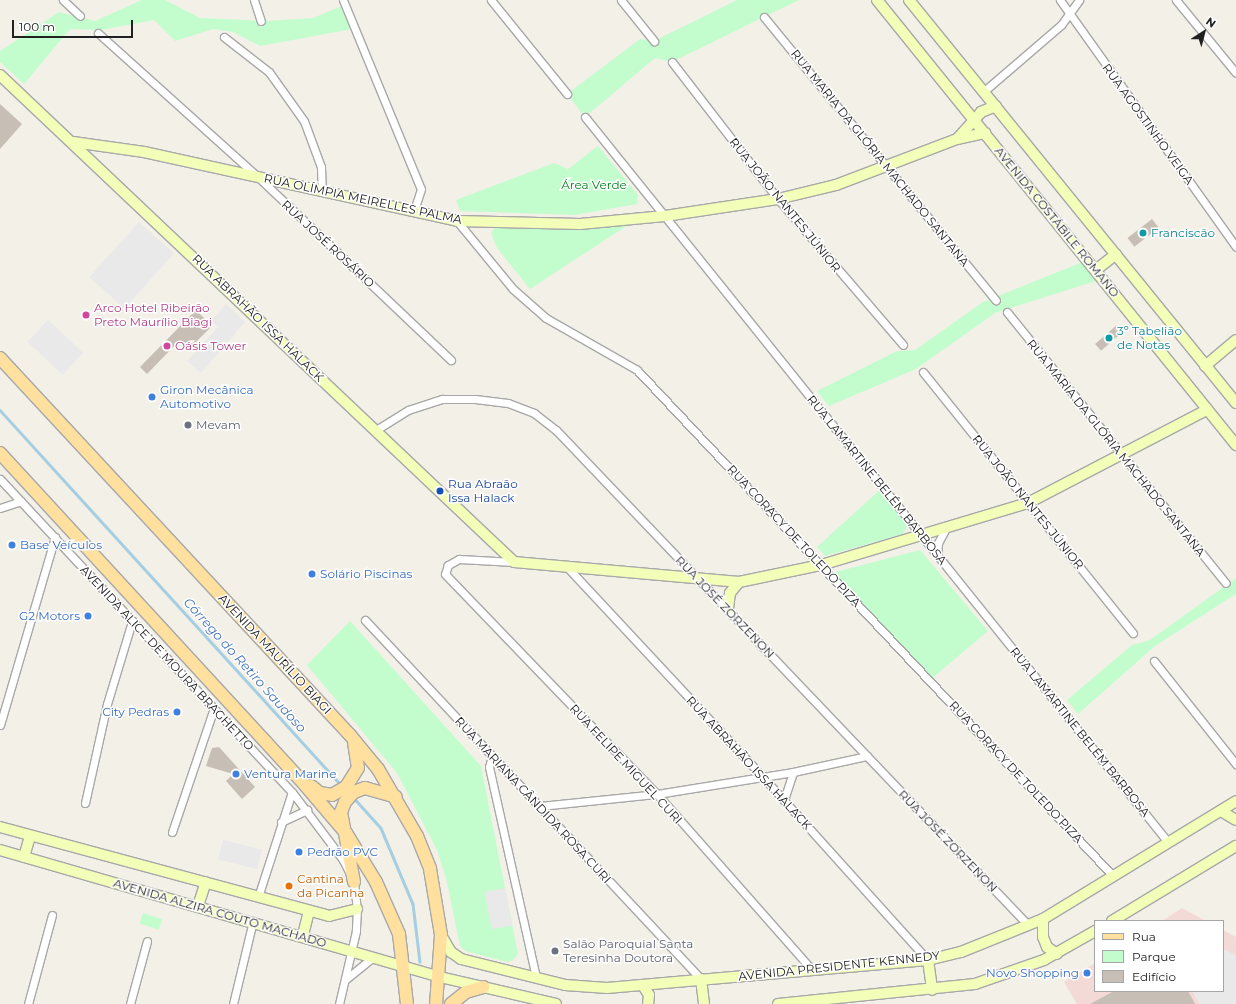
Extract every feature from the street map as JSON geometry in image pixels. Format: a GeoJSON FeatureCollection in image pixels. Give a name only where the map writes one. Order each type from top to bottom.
{"type":"FeatureCollection","features":[{"type":"Feature","properties":{"kind":"main road","name":"AVENIDA MAURÍLIO BIAGI"},"geometry":{"type":"LineString","coordinates":[[0,358],[350,734],[396,797],[417,836],[430,869],[441,935],[440,977],[436,1004]]}},
{"type":"Feature","properties":{"kind":"main road"},"geometry":{"type":"LineString","coordinates":[[0,454],[300,779],[346,833],[386,902],[399,934],[404,966],[407,1004]]}},
{"type":"Feature","properties":{"kind":"main road"},"geometry":{"type":"LineString","coordinates":[[350,734],[359,759],[354,777],[341,798],[341,812],[354,882]]}},
{"type":"Feature","properties":{"kind":"main road"},"geometry":{"type":"LineString","coordinates":[[300,779],[320,793],[341,798],[365,788],[396,797]]}},
{"type":"Feature","properties":{"kind":"main road"},"geometry":{"type":"LineString","coordinates":[[451,1004],[466,992],[483,987]]}},
{"type":"Feature","properties":{"kind":"street"},"geometry":{"type":"LineString","coordinates":[[63,0],[80,16]]}},
{"type":"Feature","properties":{"kind":"street"},"geometry":{"type":"LineString","coordinates":[[254,0],[261,21]]}},
{"type":"Feature","properties":{"kind":"street"},"geometry":{"type":"LineString","coordinates":[[344,0],[420,189],[414,210]]}},
{"type":"Feature","properties":{"kind":"street"},"geometry":{"type":"LineString","coordinates":[[491,0],[567,94]]}},
{"type":"Feature","properties":{"kind":"street"},"geometry":{"type":"LineString","coordinates":[[621,0],[654,41]]}},
{"type":"Feature","properties":{"kind":"street","name":"AVENIDA COSTÁBILE ROMANO"},"geometry":{"type":"LineString","coordinates":[[878,0],[985,134],[1097,269],[1207,410],[1236,444]]}},
{"type":"Feature","properties":{"kind":"street","name":"AVENIDA COSTÁBILE ROMANO"},"geometry":{"type":"LineString","coordinates":[[909,0],[1236,404]]}},
{"type":"Feature","properties":{"kind":"street","name":"RUA AGOSTINHO VEIGA"},"geometry":{"type":"LineString","coordinates":[[1060,0],[1236,247]]}},
{"type":"Feature","properties":{"kind":"street"},"geometry":{"type":"LineString","coordinates":[[983,92],[1070,14],[1079,0]]}},
{"type":"Feature","properties":{"kind":"street"},"geometry":{"type":"LineString","coordinates":[[1176,0],[1236,73]]}},
{"type":"Feature","properties":{"kind":"street","name":"RUA MARIA DA GLÓRIA MACHADO SANTANA"},"geometry":{"type":"LineString","coordinates":[[764,17],[996,300]]}},
{"type":"Feature","properties":{"kind":"street","name":"RUA JOSÉ ROSÁRIO"},"geometry":{"type":"LineString","coordinates":[[98,33],[258,177],[451,360]]}},
{"type":"Feature","properties":{"kind":"street"},"geometry":{"type":"LineString","coordinates":[[224,37],[269,72],[304,121],[321,167],[322,190]]}},
{"type":"Feature","properties":{"kind":"street","name":"RUA JOÃO NANTES JÚNIOR"},"geometry":{"type":"LineString","coordinates":[[672,62],[778,199],[903,345]]}},
{"type":"Feature","properties":{"kind":"street","name":"RUA ABRAHÃO ISSA HALACK"},"geometry":{"type":"LineString","coordinates":[[0,75],[73,142],[514,562]]}},
{"type":"Feature","properties":{"kind":"street","name":"RUA OLÍMPIA MEIRELLES PALMA"},"geometry":{"type":"LineString","coordinates":[[957,139],[985,109],[996,106]]}},
{"type":"Feature","properties":{"kind":"street","name":"RUA LAMARTINE BELÉM BARBOSA"},"geometry":{"type":"LineString","coordinates":[[585,117],[1168,842]]}},
{"type":"Feature","properties":{"kind":"street","name":"RUA OLÍMPIA MEIRELLES PALMA"},"geometry":{"type":"LineString","coordinates":[[73,142],[144,152],[414,210],[457,221],[580,224],[665,216],[778,199],[887,168],[957,139],[985,134]]}},
{"type":"Feature","properties":{"kind":"street","name":"RUA CORACY DE TOLEDO PIZA"},"geometry":{"type":"LineString","coordinates":[[457,221],[513,289],[546,318],[637,370],[1113,876]]}},
{"type":"Feature","properties":{"kind":"street"},"geometry":{"type":"LineString","coordinates":[[1097,269],[1116,254]]}},
{"type":"Feature","properties":{"kind":"street","name":"RUA MARIA DA GLÓRIA MACHADO SANTANA"},"geometry":{"type":"LineString","coordinates":[[1007,312],[1122,456],[1226,582]]}},
{"type":"Feature","properties":{"kind":"street"},"geometry":{"type":"LineString","coordinates":[[1205,366],[1236,340]]}},
{"type":"Feature","properties":{"kind":"street","name":"RUA JOÃO NANTES JÚNIOR"},"geometry":{"type":"LineString","coordinates":[[923,372],[1133,633]]}},
{"type":"Feature","properties":{"kind":"street","name":"RUA JOSÉ ZORZENON"},"geometry":{"type":"LineString","coordinates":[[376,430],[408,410],[442,400],[475,399],[508,403],[534,413],[556,430],[696,579],[728,608],[1028,925]]}},
{"type":"Feature","properties":{"kind":"street"},"geometry":{"type":"LineString","coordinates":[[514,562],[738,582],[821,565],[1028,503],[1122,456],[1207,410]]}},
{"type":"Feature","properties":{"kind":"street","name":"AVENIDA ALICE DE MOURA BRAGHETTO"},"geometry":{"type":"LineString","coordinates":[[0,479],[292,792],[343,860],[354,882]]}},
{"type":"Feature","properties":{"kind":"street"},"geometry":{"type":"LineString","coordinates":[[0,508],[21,501]]}},
{"type":"Feature","properties":{"kind":"street"},"geometry":{"type":"LineString","coordinates":[[937,555],[938,543],[946,528]]}},
{"type":"Feature","properties":{"kind":"street"},"geometry":{"type":"LineString","coordinates":[[0,725],[55,537]]}},
{"type":"Feature","properties":{"kind":"street","name":"RUA FELIPE MIGUEL CURI"},"geometry":{"type":"LineString","coordinates":[[514,562],[463,558],[453,561],[445,569],[452,583],[657,794],[812,970]]}},
{"type":"Feature","properties":{"kind":"street","name":"RUA ABRAHÃO ISSA HALACK"},"geometry":{"type":"LineString","coordinates":[[568,568],[763,777],[928,960]]}},
{"type":"Feature","properties":{"kind":"street"},"geometry":{"type":"LineString","coordinates":[[728,608],[730,594],[738,582]]}},
{"type":"Feature","properties":{"kind":"street","name":"RUA MARIANA CÂNDIDA ROSA CURI"},"geometry":{"type":"LineString","coordinates":[[365,620],[701,979]]}},
{"type":"Feature","properties":{"kind":"street"},"geometry":{"type":"LineString","coordinates":[[85,803],[108,704],[132,621]]}},
{"type":"Feature","properties":{"kind":"street"},"geometry":{"type":"LineString","coordinates":[[1154,661],[1236,764]]}},
{"type":"Feature","properties":{"kind":"street"},"geometry":{"type":"LineString","coordinates":[[172,832],[214,708]]}},
{"type":"Feature","properties":{"kind":"street"},"geometry":{"type":"LineString","coordinates":[[492,756],[489,767],[536,978]]}},
{"type":"Feature","properties":{"kind":"street"},"geometry":{"type":"LineString","coordinates":[[540,806],[657,794],[793,772],[867,756]]}},
{"type":"Feature","properties":{"kind":"street"},"geometry":{"type":"LineString","coordinates":[[784,800],[793,772]]}},
{"type":"Feature","properties":{"kind":"street"},"geometry":{"type":"LineString","coordinates":[[258,897],[281,822],[292,792]]}},
{"type":"Feature","properties":{"kind":"street","name":"AVENIDA PRESIDENTE KENNEDY"},"geometry":{"type":"LineString","coordinates":[[441,935],[451,952],[461,959],[565,985],[644,986],[701,979],[928,960],[961,952],[1043,919],[1236,801]]}},
{"type":"Feature","properties":{"kind":"street"},"geometry":{"type":"LineString","coordinates":[[281,822],[307,810]]}},
{"type":"Feature","properties":{"kind":"street"},"geometry":{"type":"LineString","coordinates":[[1221,811],[1236,820]]}},
{"type":"Feature","properties":{"kind":"street","name":"AVENIDA ALZIRA COUTO MACHADO"},"geometry":{"type":"LineString","coordinates":[[0,827],[309,911],[336,916],[357,909]]}},
{"type":"Feature","properties":{"kind":"street"},"geometry":{"type":"LineString","coordinates":[[24,857],[30,836]]}},
{"type":"Feature","properties":{"kind":"street"},"geometry":{"type":"LineString","coordinates":[[1114,920],[1236,846]]}},
{"type":"Feature","properties":{"kind":"street","name":"AVENIDA ALZIRA COUTO MACHADO"},"geometry":{"type":"LineString","coordinates":[[0,850],[253,921],[440,977]]}},
{"type":"Feature","properties":{"kind":"street"},"geometry":{"type":"LineString","coordinates":[[198,906],[206,882]]}},
{"type":"Feature","properties":{"kind":"street"},"geometry":{"type":"LineString","coordinates":[[339,1004],[352,951],[357,909],[354,882]]}},
{"type":"Feature","properties":{"kind":"street"},"geometry":{"type":"LineString","coordinates":[[303,936],[309,911]]}},
{"type":"Feature","properties":{"kind":"street"},"geometry":{"type":"LineString","coordinates":[[28,1004],[52,915]]}},
{"type":"Feature","properties":{"kind":"street"},"geometry":{"type":"LineString","coordinates":[[1043,919],[1043,937],[1047,947],[1057,954]]}},
{"type":"Feature","properties":{"kind":"street"},"geometry":{"type":"LineString","coordinates":[[233,1004],[253,921]]}},
{"type":"Feature","properties":{"kind":"street"},"geometry":{"type":"LineString","coordinates":[[778,1004],[793,1004],[932,990],[976,984],[1057,954],[1094,932]]}},
{"type":"Feature","properties":{"kind":"street"},"geometry":{"type":"LineString","coordinates":[[130,1004],[147,941]]}},
{"type":"Feature","properties":{"kind":"street"},"geometry":{"type":"LineString","coordinates":[[345,980],[373,957]]}},
{"type":"Feature","properties":{"kind":"street"},"geometry":{"type":"LineString","coordinates":[[928,960],[932,990]]}},
{"type":"Feature","properties":{"kind":"street"},"geometry":{"type":"LineString","coordinates":[[440,977],[556,1004]]}},
{"type":"Feature","properties":{"kind":"street"},"geometry":{"type":"LineString","coordinates":[[701,979],[704,1004]]}},
{"type":"Feature","properties":{"kind":"street"},"geometry":{"type":"LineString","coordinates":[[644,986],[649,995],[648,1004]]}},
{"type":"Feature","properties":{"kind":"shaded area"},"geometry":{"type":"Polygon","coordinates":[[[139,222],[174,253],[124,308],[89,277],[139,222]]]}},
{"type":"Feature","properties":{"kind":"shaded area"},"geometry":{"type":"Polygon","coordinates":[[[226,304],[245,322],[201,373],[187,361],[218,327],[211,321],[226,304]]]}},
{"type":"Feature","properties":{"kind":"shaded area"},"geometry":{"type":"Polygon","coordinates":[[[48,320],[83,353],[63,375],[28,342],[48,320]]]}},
{"type":"Feature","properties":{"kind":"shaded area"},"geometry":{"type":"Polygon","coordinates":[[[223,840],[262,850],[257,869],[218,859],[223,840]]]}},
{"type":"Feature","properties":{"kind":"shaded area"},"geometry":{"type":"Polygon","coordinates":[[[505,888],[512,925],[492,929],[484,892],[505,888]]]}},
{"type":"Feature","properties":{"kind":"shaded area"},"geometry":{"type":"Polygon","coordinates":[[[1182,908],[1204,920],[1164,920],[1182,908]]]}},
{"type":"Feature","properties":{"kind":"shaded area","name":"Novo Shopping"},"geometry":{"type":"Polygon","coordinates":[[[1224,931],[1236,937],[1236,1004],[1077,1004],[1064,982],[1094,964],[1094,992],[1224,992],[1224,931]]]}},
{"type":"Feature","properties":{"kind":"shaded area"},"geometry":{"type":"Polygon","coordinates":[[[1224,949],[1236,955],[1236,1004],[1199,1004],[1193,992],[1224,992],[1224,949]]]}},
{"type":"Feature","properties":{"kind":"green space"},"geometry":{"type":"Polygon","coordinates":[[[142,0],[165,0],[200,18],[266,21],[313,18],[349,3],[358,28],[260,46],[233,32],[213,29],[175,41],[154,20],[101,30],[70,29],[24,84],[0,62],[0,51],[59,12],[95,21],[142,0]]]}},
{"type":"Feature","properties":{"kind":"green space"},"geometry":{"type":"Polygon","coordinates":[[[737,0],[799,0],[672,62],[655,58],[585,117],[567,94],[640,39],[654,41],[737,0]]]}},
{"type":"Feature","properties":{"kind":"green space","name":"Área Verde"},"geometry":{"type":"Polygon","coordinates":[[[598,146],[638,195],[637,204],[575,215],[460,211],[456,200],[554,163],[568,169],[598,146]]]}},
{"type":"Feature","properties":{"kind":"green space"},"geometry":{"type":"Polygon","coordinates":[[[499,222],[631,223],[530,289],[497,248],[491,233],[499,222]]]}},
{"type":"Feature","properties":{"kind":"green space"},"geometry":{"type":"Polygon","coordinates":[[[1085,261],[1099,280],[995,313],[916,369],[829,406],[817,391],[897,351],[915,350],[983,302],[1085,261]]]}},
{"type":"Feature","properties":{"kind":"green space"},"geometry":{"type":"Polygon","coordinates":[[[883,487],[910,520],[903,534],[825,556],[817,547],[883,487]]]}},
{"type":"Feature","properties":{"kind":"green space"},"geometry":{"type":"Polygon","coordinates":[[[920,550],[988,631],[930,680],[828,574],[920,550]]]}},
{"type":"Feature","properties":{"kind":"green space"},"geometry":{"type":"Polygon","coordinates":[[[1236,578],[1236,594],[1155,646],[1078,714],[1067,700],[1132,645],[1150,640],[1236,578]]]}},
{"type":"Feature","properties":{"kind":"green space"},"geometry":{"type":"Polygon","coordinates":[[[350,621],[481,766],[518,954],[513,960],[507,962],[465,951],[460,946],[447,882],[437,850],[397,773],[307,665],[350,621]]]}},
{"type":"Feature","properties":{"kind":"green space"},"geometry":{"type":"Polygon","coordinates":[[[143,913],[162,919],[159,930],[140,923],[143,913]]]}},
{"type":"Feature","properties":{"kind":"building"},"geometry":{"type":"Polygon","coordinates":[[[0,104],[22,124],[0,149],[0,104]]]}},
{"type":"Feature","properties":{"kind":"building","name":"Franciscão"},"geometry":{"type":"Polygon","coordinates":[[[1152,219],[1159,228],[1134,247],[1128,238],[1152,219]]]}},
{"type":"Feature","properties":{"kind":"building","name":"Oásis Tower"},"geometry":{"type":"Polygon","coordinates":[[[196,310],[212,326],[188,350],[179,341],[147,374],[140,367],[196,310]]]}},
{"type":"Feature","properties":{"kind":"building","name":"3º Tabelião de Notas"},"geometry":{"type":"Polygon","coordinates":[[[1117,325],[1123,332],[1101,351],[1095,344],[1117,325]]]}},
{"type":"Feature","properties":{"kind":"building","name":"Ventura Marine"},"geometry":{"type":"Polygon","coordinates":[[[219,747],[255,787],[242,799],[226,781],[233,774],[206,766],[212,748],[219,747]]]}},
{"type":"Feature","properties":{"kind":"building"},"geometry":{"type":"Polygon","coordinates":[[[1112,992],[1189,992],[1195,1004],[1090,1004],[1112,992]]]}},
{"type":"Feature","properties":{"kind":"waterway","name":"Córrego do Retiro Saudoso"},"geometry":{"type":"LineString","coordinates":[[0,410],[342,786]]}},
{"type":"Feature","properties":{"kind":"waterway","name":"Córrego do Retiro Saudoso"},"geometry":{"type":"LineString","coordinates":[[354,798],[381,828],[413,904],[420,962]]}},
{"type":"Feature","properties":{"kind":"place","name":"Franciscão"},"geometry":{"type":"Point","coordinates":[1143,233]}},
{"type":"Feature","properties":{"kind":"place","name":"Arco Hotel Ribeirão Preto Maurílio Biagi"},"geometry":{"type":"Point","coordinates":[86,315]}},
{"type":"Feature","properties":{"kind":"place","name":"3º Tabelião de Notas"},"geometry":{"type":"Point","coordinates":[1109,338]}},
{"type":"Feature","properties":{"kind":"place","name":"Oásis Tower"},"geometry":{"type":"Point","coordinates":[167,346]}},
{"type":"Feature","properties":{"kind":"place","name":"Giron Mecânica Automotivo"},"geometry":{"type":"Point","coordinates":[152,397]}},
{"type":"Feature","properties":{"kind":"place","name":"Mevam"},"geometry":{"type":"Point","coordinates":[188,425]}},
{"type":"Feature","properties":{"kind":"place","name":"Rua Abraão Issa Halack"},"geometry":{"type":"Point","coordinates":[440,491]}},
{"type":"Feature","properties":{"kind":"place","name":"Base Veículos"},"geometry":{"type":"Point","coordinates":[12,545]}},
{"type":"Feature","properties":{"kind":"place","name":"Solário Piscinas"},"geometry":{"type":"Point","coordinates":[312,574]}},
{"type":"Feature","properties":{"kind":"place","name":"G2 Motors"},"geometry":{"type":"Point","coordinates":[88,616]}},
{"type":"Feature","properties":{"kind":"place","name":"City Pedras"},"geometry":{"type":"Point","coordinates":[177,712]}},
{"type":"Feature","properties":{"kind":"place","name":"Ventura Marine"},"geometry":{"type":"Point","coordinates":[236,774]}},
{"type":"Feature","properties":{"kind":"place","name":"Pedrão PVC"},"geometry":{"type":"Point","coordinates":[299,852]}},
{"type":"Feature","properties":{"kind":"place","name":"Cantina da Picanha"},"geometry":{"type":"Point","coordinates":[289,886]}},
{"type":"Feature","properties":{"kind":"place","name":"Salão Paroquial Santa Teresinha Doutora"},"geometry":{"type":"Point","coordinates":[555,951]}},
{"type":"Feature","properties":{"kind":"place","name":"Novo Shopping"},"geometry":{"type":"Point","coordinates":[1087,973]}}]}
